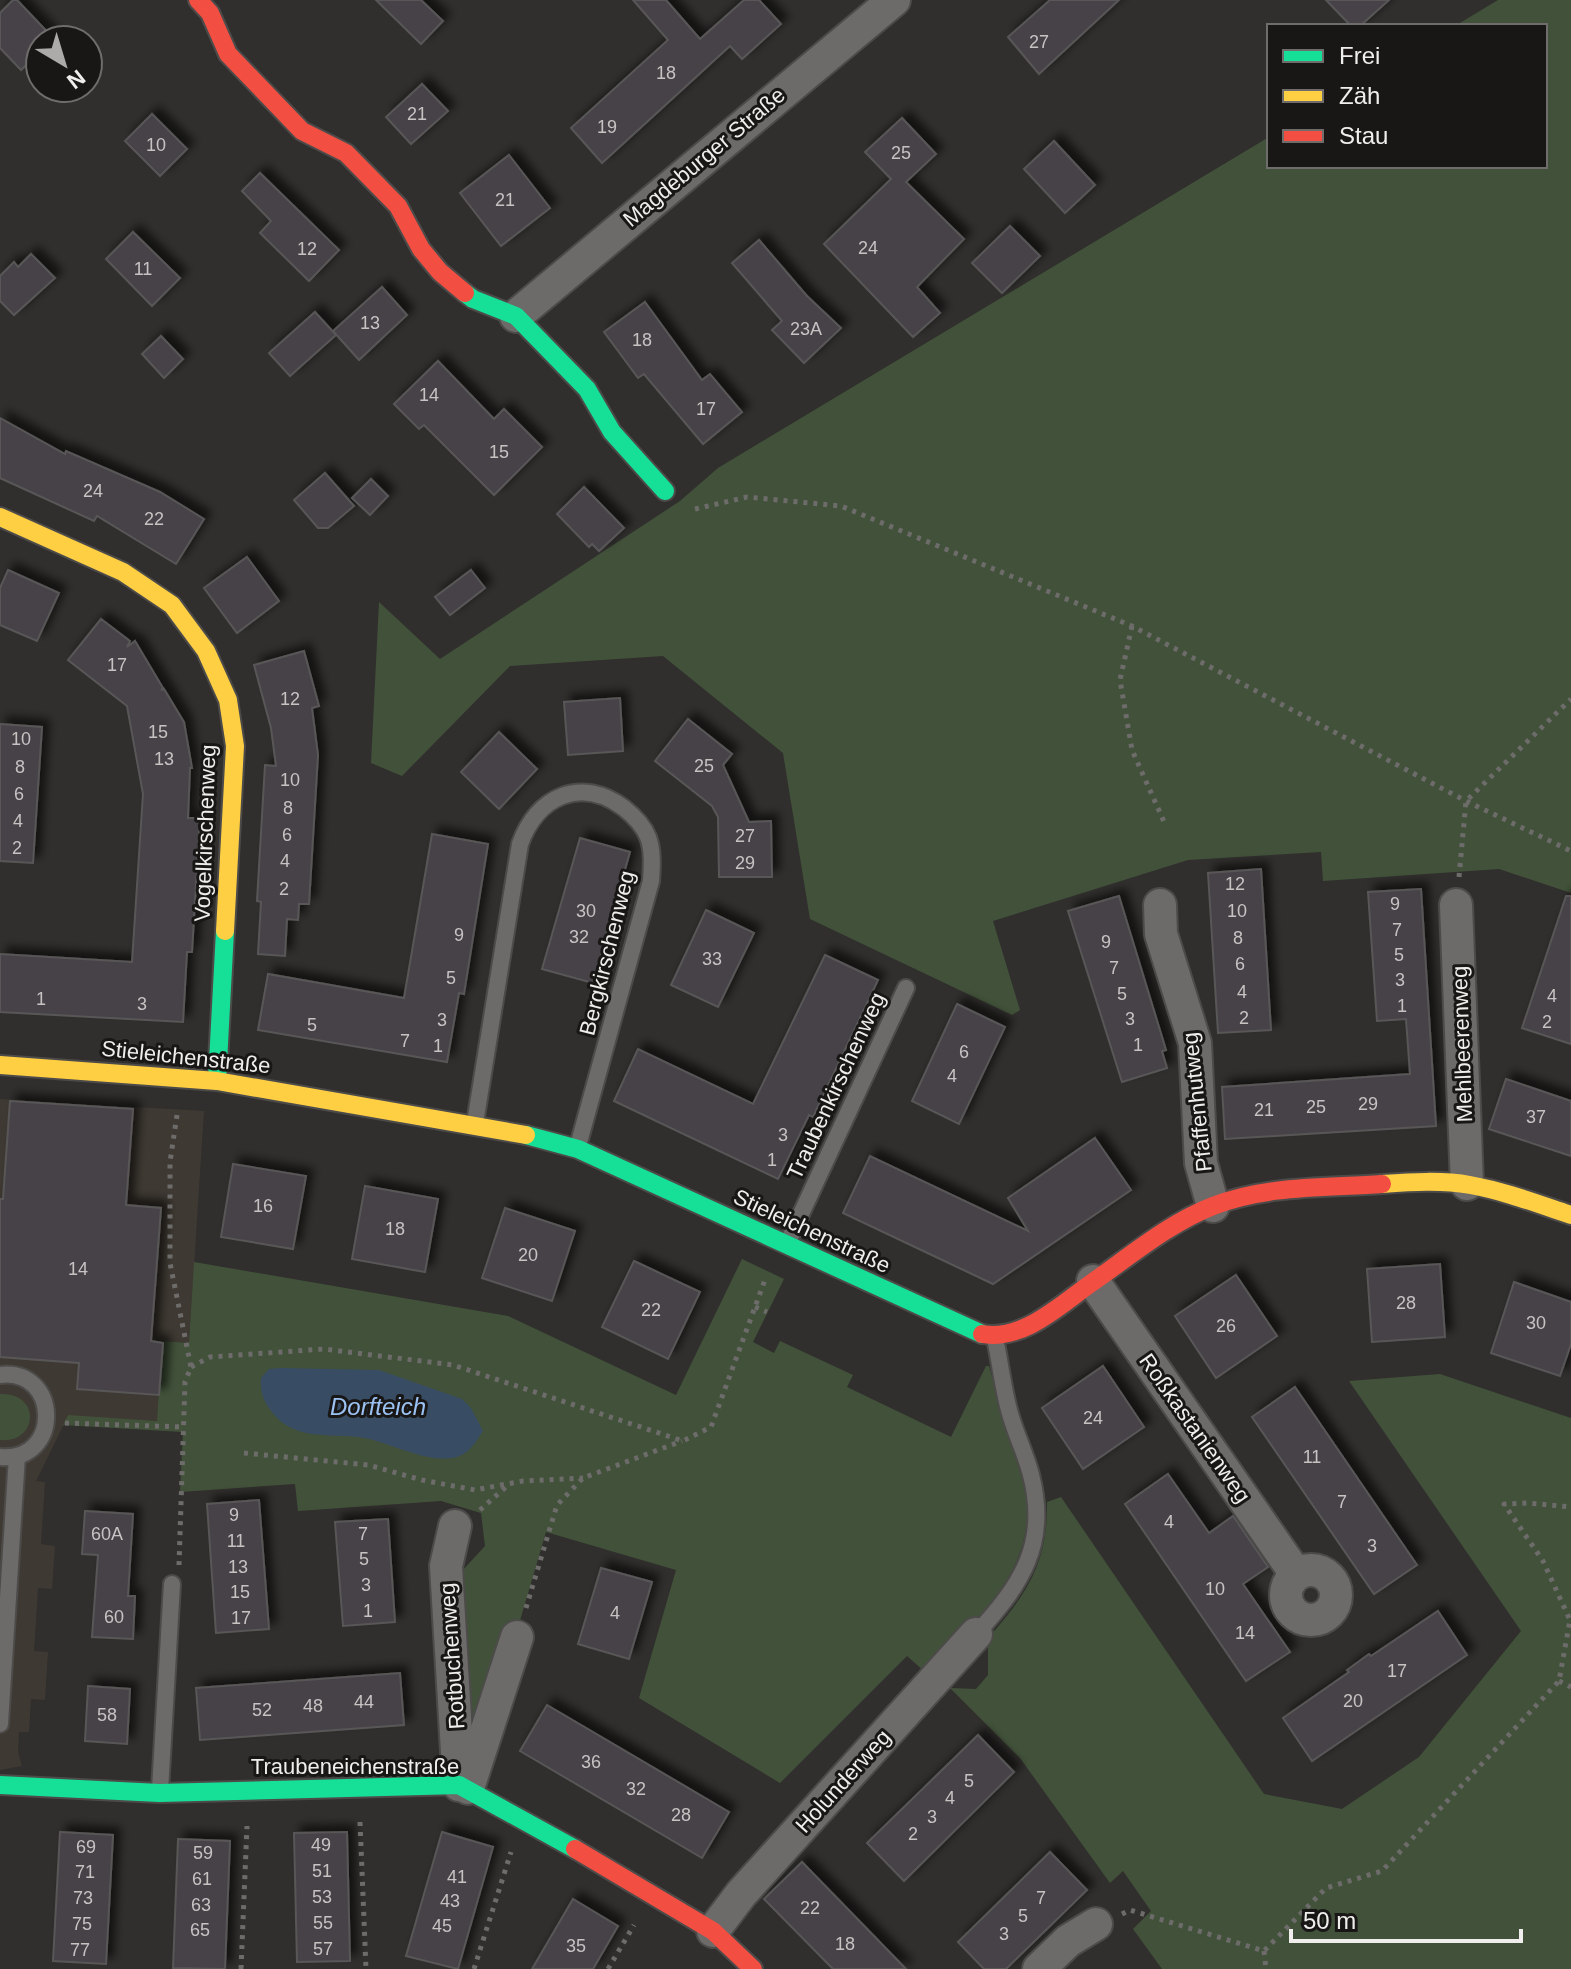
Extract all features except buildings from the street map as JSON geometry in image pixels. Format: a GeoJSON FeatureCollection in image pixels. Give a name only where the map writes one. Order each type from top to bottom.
{"type":"FeatureCollection","features":[{"type":"Feature","properties":{"kind":"street","name":"Magdeburger Straße"},"geometry":{"type":"LineString","coordinates":[[516,316],[894,0]]}},
{"type":"Feature","properties":{"kind":"street"},"geometry":{"type":"LineString","coordinates":[[211,4],[228,54],[302,131],[346,153],[398,206],[421,249],[440,272],[473,299],[516,316],[587,389],[612,432],[665,491]]}},
{"type":"Feature","properties":{"kind":"street","name":"Vogelkirschenweg"},"geometry":{"type":"LineString","coordinates":[[0,517],[123,572],[172,605],[206,651],[228,700],[235,746],[217,1081]]}},
{"type":"Feature","properties":{"kind":"street","name":"Pfaffenhutweg"},"geometry":{"type":"LineString","coordinates":[[1160,905],[1161,934],[1195,1043],[1201,1163],[1213,1206]]}},
{"type":"Feature","properties":{"kind":"street","name":"Mehlbeerenweg"},"geometry":{"type":"LineString","coordinates":[[1456,905],[1467,1184]]}},
{"type":"Feature","properties":{"kind":"street","name":"Stieleichenstraße"},"geometry":{"type":"LineString","coordinates":[[0,1065],[217,1081],[474,1125],[578,1149],[969,1330],[995,1337]]}},
{"type":"Feature","properties":{"kind":"street"},"geometry":{"type":"LineString","coordinates":[[995,1337],[1016,1333],[1036,1322],[1171,1228],[1213,1206],[1258,1193],[1413,1182],[1467,1184],[1506,1193],[1571,1215]]}},
{"type":"Feature","properties":{"kind":"street","name":"Roßkastanienweg"},"geometry":{"type":"LineString","coordinates":[[1093,1281],[1296,1574]]}},
{"type":"Feature","properties":{"kind":"street","name":"Rotbuchenweg"},"geometry":{"type":"LineString","coordinates":[[455,1526],[446,1566],[464,1787]]}},
{"type":"Feature","properties":{"kind":"street","name":"Holunderweg"},"geometry":{"type":"LineString","coordinates":[[713,1931],[752,1882],[976,1634]]}},
{"type":"Feature","properties":{"kind":"street","name":"Rotbuchenweg"},"geometry":{"type":"LineString","coordinates":[[464,1787],[517,1637]]}},
{"type":"Feature","properties":{"kind":"street","name":"Traubeneichenstraße"},"geometry":{"type":"LineString","coordinates":[[0,1785],[159,1793],[358,1786],[464,1787],[713,1931],[753,1969]]}},
{"type":"Feature","properties":{"kind":"street"},"geometry":{"type":"LineString","coordinates":[[1039,1969],[1068,1941],[1096,1924]]}},
{"type":"Feature","properties":{"kind":"lane","name":"Bergkirschenweg"},"geometry":{"type":"LineString","coordinates":[[474,1125],[527,824],[560,796],[594,793],[614,801],[635,817],[648,837],[652,858],[651,881],[578,1149]]}},
{"type":"Feature","properties":{"kind":"lane","name":"Traubenkirschenweg"},"geometry":{"type":"LineString","coordinates":[[782,1244],[906,988]]}},
{"type":"Feature","properties":{"kind":"lane"},"geometry":{"type":"LineString","coordinates":[[976,1634],[1008,1599],[1029,1560],[1037,1524],[1032,1476],[1010,1415],[995,1337]]}},
{"type":"Feature","properties":{"kind":"lane"},"geometry":{"type":"LineString","coordinates":[[0,1375],[18,1376],[37,1389],[44,1399],[47,1422],[37,1443],[9,1457],[0,1724]]}},
{"type":"Feature","properties":{"kind":"lane"},"geometry":{"type":"LineString","coordinates":[[159,1793],[172,1584]]}},
{"type":"Feature","properties":{"kind":"path"},"geometry":{"type":"LineString","coordinates":[[665,491],[689,510],[747,497],[841,506],[1132,626],[1466,801],[1571,851]]}},
{"type":"Feature","properties":{"kind":"path"},"geometry":{"type":"LineString","coordinates":[[1132,626],[1120,680],[1129,736],[1132,750],[1165,824]]}},
{"type":"Feature","properties":{"kind":"path"},"geometry":{"type":"LineString","coordinates":[[1456,905],[1466,801],[1571,699]]}},
{"type":"Feature","properties":{"kind":"path"},"geometry":{"type":"LineString","coordinates":[[172,1584],[177,1577],[179,1564],[185,1382],[191,1367],[170,1263],[170,1162],[183,1077]]}},
{"type":"Feature","properties":{"kind":"path"},"geometry":{"type":"LineString","coordinates":[[244,1453],[368,1465],[475,1490],[523,1481],[583,1478],[683,1441],[711,1427],[782,1244]]}},
{"type":"Feature","properties":{"kind":"path"},"geometry":{"type":"LineString","coordinates":[[755,1307],[767,1312]]}},
{"type":"Feature","properties":{"kind":"path"},"geometry":{"type":"LineString","coordinates":[[191,1367],[210,1357],[324,1349],[453,1365],[683,1441]]}},
{"type":"Feature","properties":{"kind":"path"},"geometry":{"type":"LineString","coordinates":[[47,1422],[184,1427]]}},
{"type":"Feature","properties":{"kind":"path"},"geometry":{"type":"LineString","coordinates":[[517,1637],[557,1505],[583,1478]]}},
{"type":"Feature","properties":{"kind":"path"},"geometry":{"type":"LineString","coordinates":[[1264,1951],[1326,1888],[1382,1871],[1559,1681],[1570,1620],[1543,1561],[1504,1504],[1571,1507]]}},
{"type":"Feature","properties":{"kind":"path"},"geometry":{"type":"LineString","coordinates":[[1559,1681],[1571,1687]]}},
{"type":"Feature","properties":{"kind":"path"},"geometry":{"type":"LineString","coordinates":[[358,1786],[366,1969]]}},
{"type":"Feature","properties":{"kind":"path"},"geometry":{"type":"LineString","coordinates":[[241,1969],[248,1790]]}},
{"type":"Feature","properties":{"kind":"path"},"geometry":{"type":"LineString","coordinates":[[474,1969],[522,1818]]}},
{"type":"Feature","properties":{"kind":"path"},"geometry":{"type":"LineString","coordinates":[[608,1969],[652,1894]]}},
{"type":"Feature","properties":{"kind":"path"},"geometry":{"type":"LineString","coordinates":[[1096,1924],[1130,1910],[1264,1951]]}},
{"type":"Feature","properties":{"kind":"path"},"geometry":{"type":"LineString","coordinates":[[1264,1951],[1266,1969]]}},
{"type":"Feature","properties":{"kind":"shaded area"},"geometry":{"type":"Polygon","coordinates":[[[0,1099],[204,1111],[189,1343],[162,1341],[157,1421],[68,1416],[36,1481],[45,1482],[41,1544],[55,1546],[52,1589],[38,1588],[34,1651],[48,1652],[45,1700],[31,1699],[29,1732],[19,1732],[18,1752],[22,1766],[0,1770],[0,1099]]]}},
{"type":"Feature","properties":{"kind":"green space"},"geometry":{"type":"Polygon","coordinates":[[[1498,0],[1571,0],[1571,893],[1499,869],[1323,881],[1321,852],[1188,860],[993,921],[1020,1010],[1012,1015],[810,919],[783,753],[663,656],[510,666],[402,776],[371,763],[379,602],[440,659],[680,501],[718,468],[1267,138],[1267,168],[1547,168],[1547,24],[1458,24],[1498,0]]]}},
{"type":"Feature","properties":{"kind":"green space"},"geometry":{"type":"Polygon","coordinates":[[[742,1259],[784,1279],[753,1342],[774,1353],[780,1341],[853,1375],[847,1387],[951,1437],[986,1366],[989,1366],[1026,1497],[1026,1524],[1021,1550],[1011,1573],[980,1615],[924,1671],[907,1656],[780,1783],[639,1698],[676,1570],[546,1532],[516,1634],[503,1630],[472,1725],[461,1572],[485,1546],[481,1513],[441,1501],[298,1511],[295,1484],[180,1492],[183,1432],[63,1425],[68,1415],[157,1421],[162,1341],[189,1343],[194,1262],[508,1316],[676,1395],[742,1259]]]}},
{"type":"Feature","properties":{"kind":"green space"},"geometry":{"type":"Polygon","coordinates":[[[1440,1374],[1571,1418],[1571,1969],[1162,1969],[1133,1929],[1151,1911],[1123,1871],[1110,1883],[1020,1758],[950,1688],[976,1689],[988,1675],[988,1638],[1024,1592],[1044,1543],[1047,1502],[1061,1497],[1264,1794],[1342,1809],[1419,1757],[1521,1631],[1349,1381],[1440,1374]]]}},
{"type":"Feature","properties":{"kind":"green space"},"geometry":{"type":"Polygon","coordinates":[[[0,1394],[23,1401],[28,1408],[28,1426],[13,1439],[0,1440],[0,1394]]]}},
{"type":"Feature","properties":{"kind":"water","name":"Dorfteich"},"geometry":{"type":"Polygon","coordinates":[[[269,1369],[379,1370],[462,1399],[471,1408],[483,1431],[462,1455],[442,1459],[369,1439],[292,1429],[269,1408],[261,1387],[261,1378],[269,1369]]]}},
{"type":"Feature","properties":{"kind":"traffic: fast"},"geometry":{"type":"LineString","coordinates":[[465,293],[516,316],[587,389],[612,432],[665,491]]}},
{"type":"Feature","properties":{"kind":"traffic: fast"},"geometry":{"type":"LineString","coordinates":[[217,1081],[225,931]]}},
{"type":"Feature","properties":{"kind":"traffic: fast"},"geometry":{"type":"LineString","coordinates":[[526,1135],[578,1149],[982,1334]]}},
{"type":"Feature","properties":{"kind":"traffic: fast"},"geometry":{"type":"LineString","coordinates":[[0,1785],[159,1793],[459,1785],[575,1849]]}},
{"type":"Feature","properties":{"kind":"traffic: slow"},"geometry":{"type":"LineString","coordinates":[[0,517],[123,572],[172,605],[206,651],[228,700],[235,746],[225,931]]}},
{"type":"Feature","properties":{"kind":"traffic: slow"},"geometry":{"type":"LineString","coordinates":[[0,1065],[217,1081],[526,1135]]}},
{"type":"Feature","properties":{"kind":"traffic: slow"},"geometry":{"type":"LineString","coordinates":[[1382,1184],[1437,1182],[1470,1185],[1571,1215]]}},
{"type":"Feature","properties":{"kind":"traffic: jam"},"geometry":{"type":"LineString","coordinates":[[198,0],[210,13],[228,54],[302,131],[346,153],[398,206],[421,249],[440,272],[465,293]]}},
{"type":"Feature","properties":{"kind":"traffic: jam"},"geometry":{"type":"LineString","coordinates":[[982,1334],[1012,1332],[1040,1320],[1165,1231],[1213,1206],[1275,1191],[1382,1184]]}},
{"type":"Feature","properties":{"kind":"traffic: jam"},"geometry":{"type":"LineString","coordinates":[[575,1849],[713,1931],[753,1969]]}}]}
